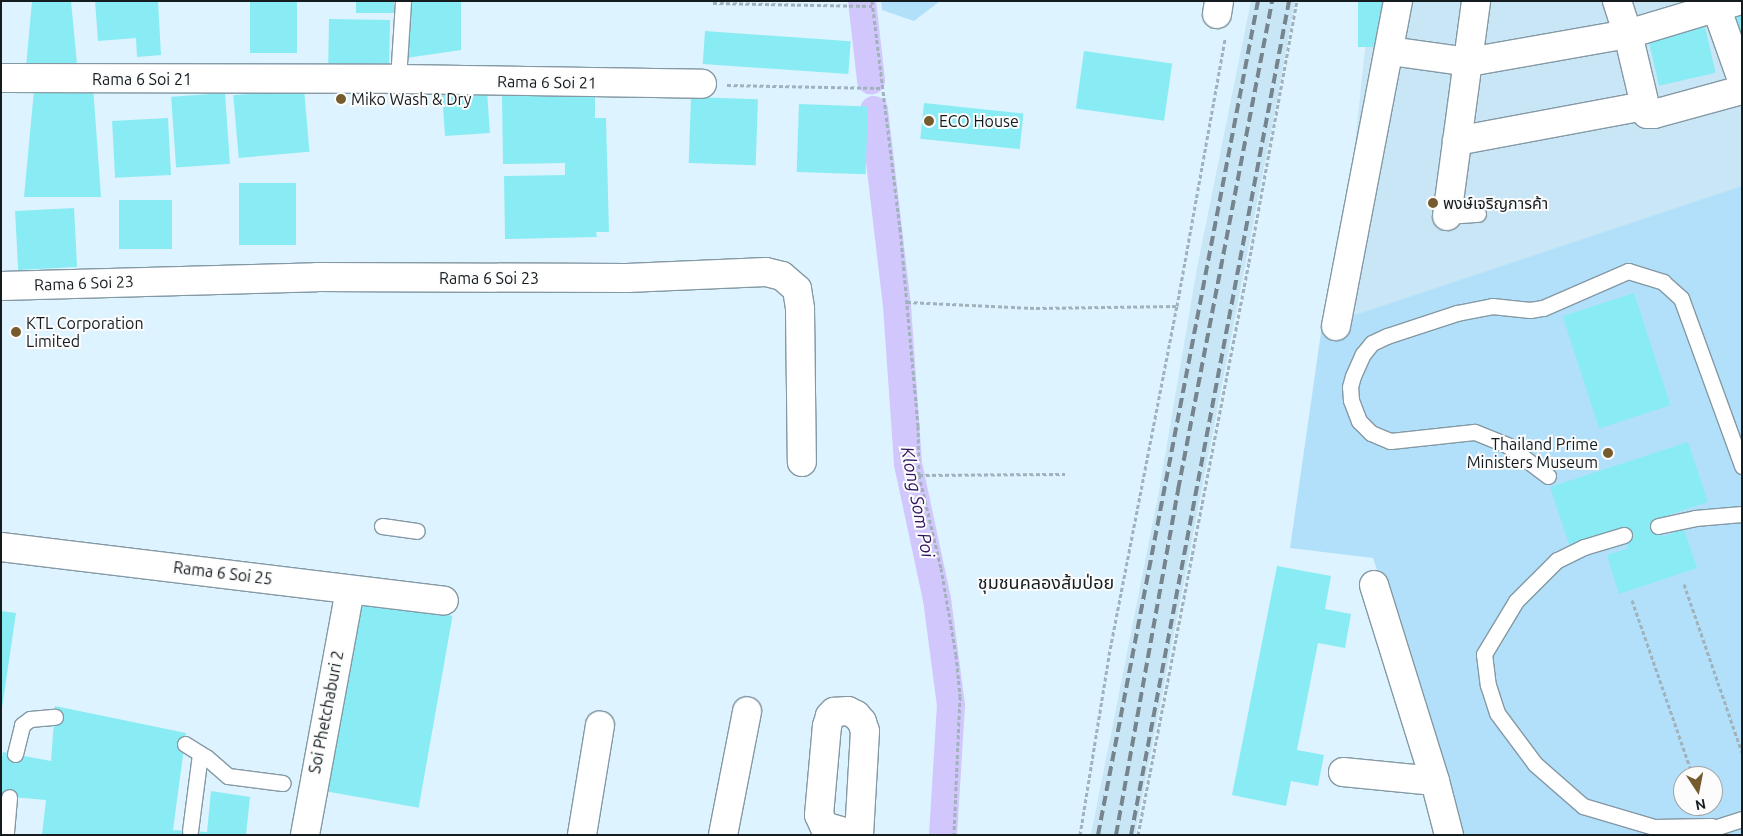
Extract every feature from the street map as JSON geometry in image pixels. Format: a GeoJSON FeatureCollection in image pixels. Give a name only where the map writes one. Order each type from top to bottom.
{"type":"FeatureCollection","features":[{"type":"Feature","properties":{"kind":"street"},"geometry":{"type":"LineString","coordinates":[[1336,326],[1390,51],[1398,1]]}},
{"type":"Feature","properties":{"kind":"street"},"geometry":{"type":"LineString","coordinates":[[1447,216],[1476,1]]}},
{"type":"Feature","properties":{"kind":"street"},"geometry":{"type":"LineString","coordinates":[[1617,1],[1628,34],[1647,114],[1651,115],[1742,90]]}},
{"type":"Feature","properties":{"kind":"street"},"geometry":{"type":"LineString","coordinates":[[1390,51],[1469,62],[1628,34],[1723,4],[1742,80]]}},
{"type":"Feature","properties":{"kind":"street","name":"Rama 6 Soi 21"},"geometry":{"type":"LineString","coordinates":[[1,78],[398,79],[702,84]]}},
{"type":"Feature","properties":{"kind":"street"},"geometry":{"type":"LineString","coordinates":[[1458,140],[1644,106]]}},
{"type":"Feature","properties":{"kind":"street","name":"Rama 6 Soi 23"},"geometry":{"type":"LineString","coordinates":[[1,286],[317,277],[628,278],[766,272],[782,276],[797,289],[800,309],[802,462]]}},
{"type":"Feature","properties":{"kind":"street","name":"Rama 6 Soi 25"},"geometry":{"type":"LineString","coordinates":[[1,546],[444,601]]}},
{"type":"Feature","properties":{"kind":"street"},"geometry":{"type":"LineString","coordinates":[[1374,584],[1435,781],[1449,835]]}},
{"type":"Feature","properties":{"kind":"street","name":"Soi Phetchaburi 2"},"geometry":{"type":"LineString","coordinates":[[305,835],[350,590]]}},
{"type":"Feature","properties":{"kind":"street"},"geometry":{"type":"LineString","coordinates":[[724,835],[747,711]]}},
{"type":"Feature","properties":{"kind":"street"},"geometry":{"type":"LineString","coordinates":[[855,835],[824,826],[819,815],[827,726],[830,716],[834,712],[848,711],[856,715],[862,722],[865,731],[859,835]]}},
{"type":"Feature","properties":{"kind":"street"},"geometry":{"type":"LineString","coordinates":[[582,835],[600,725]]}},
{"type":"Feature","properties":{"kind":"street"},"geometry":{"type":"LineString","coordinates":[[1342,772],[1435,781]]}},
{"type":"Feature","properties":{"kind":"lane"},"geometry":{"type":"LineString","coordinates":[[398,79],[403,1]]}},
{"type":"Feature","properties":{"kind":"lane"},"geometry":{"type":"LineString","coordinates":[[1447,216],[1478,214]]}},
{"type":"Feature","properties":{"kind":"lane"},"geometry":{"type":"LineString","coordinates":[[1548,476],[1507,445],[1474,432],[1390,441],[1371,433],[1359,421],[1351,400],[1350,387],[1363,354],[1372,343],[1387,336],[1457,313],[1492,306],[1530,310],[1543,308],[1628,271],[1663,282],[1681,298],[1742,466]]}},
{"type":"Feature","properties":{"kind":"lane"},"geometry":{"type":"LineString","coordinates":[[1658,526],[1696,518],[1742,514]]}},
{"type":"Feature","properties":{"kind":"lane"},"geometry":{"type":"LineString","coordinates":[[382,526],[417,531]]}},
{"type":"Feature","properties":{"kind":"lane"},"geometry":{"type":"LineString","coordinates":[[1624,535],[1584,547],[1557,560],[1516,600],[1484,654],[1488,685],[1496,713],[1535,764],[1583,806],[1654,827],[1711,826],[1712,832],[1742,819]]}},
{"type":"Feature","properties":{"kind":"lane"},"geometry":{"type":"LineString","coordinates":[[15,754],[22,726],[30,719],[55,717]]}},
{"type":"Feature","properties":{"kind":"lane"},"geometry":{"type":"LineString","coordinates":[[185,744],[228,776],[283,783]]}},
{"type":"Feature","properties":{"kind":"lane"},"geometry":{"type":"LineString","coordinates":[[190,831],[200,754]]}},
{"type":"Feature","properties":{"kind":"lane"},"geometry":{"type":"LineString","coordinates":[[6,832],[9,797]]}},
{"type":"Feature","properties":{"kind":"path"},"geometry":{"type":"LineString","coordinates":[[872,1],[907,302],[918,426],[919,476],[941,568],[960,696],[954,835]]}},
{"type":"Feature","properties":{"kind":"path"},"geometry":{"type":"LineString","coordinates":[[1138,835],[1250,262],[1297,1]]}},
{"type":"Feature","properties":{"kind":"path"},"geometry":{"type":"LineString","coordinates":[[713,3],[872,6]]}},
{"type":"Feature","properties":{"kind":"path"},"geometry":{"type":"LineString","coordinates":[[1080,835],[1109,655],[1177,306],[1221,15]]}},
{"type":"Feature","properties":{"kind":"path"},"geometry":{"type":"LineString","coordinates":[[702,84],[882,88]]}},
{"type":"Feature","properties":{"kind":"path"},"geometry":{"type":"LineString","coordinates":[[907,302],[1036,308],[1177,306]]}},
{"type":"Feature","properties":{"kind":"path"},"geometry":{"type":"LineString","coordinates":[[919,476],[1065,474]]}},
{"type":"Feature","properties":{"kind":"path"},"geometry":{"type":"LineString","coordinates":[[1684,584],[1742,752]]}},
{"type":"Feature","properties":{"kind":"path"},"geometry":{"type":"LineString","coordinates":[[1632,600],[1690,766]]}},
{"type":"Feature","properties":{"kind":"shaded area"},"geometry":{"type":"Polygon","coordinates":[[[881,1],[940,1],[914,21],[882,10],[881,1]]]}},
{"type":"Feature","properties":{"kind":"shaded area"},"geometry":{"type":"Polygon","coordinates":[[[1251,1],[1295,1],[1277,100],[1135,835],[1091,835],[1159,491],[1197,268],[1251,1]]]}},
{"type":"Feature","properties":{"kind":"shaded area"},"geometry":{"type":"Polygon","coordinates":[[[1370,1],[1742,1],[1742,187],[1336,326],[1370,1]]]}},
{"type":"Feature","properties":{"kind":"shaded area"},"geometry":{"type":"Polygon","coordinates":[[[1742,186],[1742,835],[1464,835],[1373,558],[1290,548],[1322,326],[1742,186]]]}},
{"type":"Feature","properties":{"kind":"building"},"geometry":{"type":"Polygon","coordinates":[[[32,1],[71,1],[78,74],[26,67],[32,1]]]}},
{"type":"Feature","properties":{"kind":"building"},"geometry":{"type":"Polygon","coordinates":[[[95,1],[158,1],[161,55],[137,57],[136,38],[98,41],[95,1]]]}},
{"type":"Feature","properties":{"kind":"building"},"geometry":{"type":"Polygon","coordinates":[[[250,1],[297,1],[297,53],[250,53],[250,1]]]}},
{"type":"Feature","properties":{"kind":"building"},"geometry":{"type":"Polygon","coordinates":[[[356,1],[394,1],[394,13],[356,13],[356,1]]]}},
{"type":"Feature","properties":{"kind":"building"},"geometry":{"type":"Polygon","coordinates":[[[411,1],[461,1],[461,50],[406,58],[411,1]]]}},
{"type":"Feature","properties":{"kind":"building"},"geometry":{"type":"Polygon","coordinates":[[[1358,1],[1386,1],[1386,47],[1358,47],[1358,1]]]}},
{"type":"Feature","properties":{"kind":"building"},"geometry":{"type":"Polygon","coordinates":[[[1742,8],[1742,61],[1727,12],[1742,8]]]}},
{"type":"Feature","properties":{"kind":"building"},"geometry":{"type":"Polygon","coordinates":[[[329,19],[390,20],[389,67],[328,66],[329,19]]]}},
{"type":"Feature","properties":{"kind":"building"},"geometry":{"type":"Polygon","coordinates":[[[1705,27],[1716,73],[1659,86],[1648,40],[1705,27]]]}},
{"type":"Feature","properties":{"kind":"building"},"geometry":{"type":"Polygon","coordinates":[[[705,31],[851,41],[848,74],[703,64],[705,31]]]}},
{"type":"Feature","properties":{"kind":"building"},"geometry":{"type":"Polygon","coordinates":[[[1084,51],[1172,63],[1164,121],[1076,108],[1084,51]]]}},
{"type":"Feature","properties":{"kind":"building"},"geometry":{"type":"Polygon","coordinates":[[[93,86],[101,197],[24,197],[34,90],[93,86]]]}},
{"type":"Feature","properties":{"kind":"building"},"geometry":{"type":"Polygon","coordinates":[[[304,89],[309,152],[239,158],[233,95],[304,89]]]}},
{"type":"Feature","properties":{"kind":"building"},"geometry":{"type":"Polygon","coordinates":[[[487,91],[490,133],[445,136],[442,94],[487,91]]]}},
{"type":"Feature","properties":{"kind":"building"},"geometry":{"type":"Polygon","coordinates":[[[225,93],[230,164],[176,168],[171,97],[225,93]]]}},
{"type":"Feature","properties":{"kind":"building"},"geometry":{"type":"Polygon","coordinates":[[[595,95],[595,118],[606,118],[609,232],[596,232],[597,237],[505,239],[504,176],[565,175],[565,163],[503,164],[502,96],[595,95]]]}},
{"type":"Feature","properties":{"kind":"building"},"geometry":{"type":"Polygon","coordinates":[[[691,97],[758,99],[756,165],[689,163],[691,97]]]}},
{"type":"Feature","properties":{"kind":"building"},"geometry":{"type":"Polygon","coordinates":[[[924,103],[1023,113],[1020,149],[920,139],[924,103]]]}},
{"type":"Feature","properties":{"kind":"building"},"geometry":{"type":"Polygon","coordinates":[[[799,104],[868,106],[866,174],[797,172],[799,104]]]}},
{"type":"Feature","properties":{"kind":"building"},"geometry":{"type":"Polygon","coordinates":[[[168,118],[171,175],[115,178],[112,121],[168,118]]]}},
{"type":"Feature","properties":{"kind":"building"},"geometry":{"type":"Polygon","coordinates":[[[239,183],[296,183],[296,245],[239,245],[239,183]]]}},
{"type":"Feature","properties":{"kind":"building"},"geometry":{"type":"Polygon","coordinates":[[[119,200],[172,200],[172,249],[119,249],[119,200]]]}},
{"type":"Feature","properties":{"kind":"building"},"geometry":{"type":"Polygon","coordinates":[[[74,208],[77,267],[18,270],[15,211],[74,208]]]}},
{"type":"Feature","properties":{"kind":"building"},"geometry":{"type":"Polygon","coordinates":[[[1634,293],[1670,405],[1599,428],[1563,316],[1634,293]]]}},
{"type":"Feature","properties":{"kind":"building"},"geometry":{"type":"Polygon","coordinates":[[[1688,442],[1708,502],[1656,519],[1662,537],[1684,529],[1697,568],[1619,594],[1607,555],[1628,548],[1622,530],[1570,547],[1550,487],[1688,442]]]}},
{"type":"Feature","properties":{"kind":"building"},"geometry":{"type":"Polygon","coordinates":[[[1277,566],[1331,576],[1325,609],[1351,614],[1345,648],[1318,643],[1297,750],[1324,755],[1318,786],[1291,781],[1286,806],[1232,795],[1277,566]]]}},
{"type":"Feature","properties":{"kind":"building"},"geometry":{"type":"Polygon","coordinates":[[[358,599],[453,616],[419,808],[324,791],[358,599]]]}},
{"type":"Feature","properties":{"kind":"building"},"geometry":{"type":"Polygon","coordinates":[[[1,611],[16,613],[2,708],[1,708],[1,611]]]}},
{"type":"Feature","properties":{"kind":"building"},"geometry":{"type":"Polygon","coordinates":[[[55,706],[186,733],[173,830],[207,832],[211,791],[250,797],[246,835],[42,835],[46,800],[1,796],[1,762],[3,752],[51,761],[55,706]]]}},
{"type":"Feature","properties":{"kind":"waterway","name":"Klong Som Poi"},"geometry":{"type":"LineString","coordinates":[[862,1],[871,80]]}},
{"type":"Feature","properties":{"kind":"waterway","name":"Klong Som Poi"},"geometry":{"type":"LineString","coordinates":[[874,110],[897,306],[908,464],[937,599],[951,705],[943,835]]}},
{"type":"Feature","properties":{"kind":"railway"},"geometry":{"type":"LineString","coordinates":[[1098,835],[1258,1]]}},
{"type":"Feature","properties":{"kind":"railway"},"geometry":{"type":"LineString","coordinates":[[1116,835],[1178,490],[1272,1]]}},
{"type":"Feature","properties":{"kind":"railway"},"geometry":{"type":"LineString","coordinates":[[1131,835],[1289,1]]}},
{"type":"Feature","properties":{"kind":"place","name":"Miko Wash & Dry"},"geometry":{"type":"Point","coordinates":[341,99]}},
{"type":"Feature","properties":{"kind":"place","name":"ECO House"},"geometry":{"type":"Point","coordinates":[929,121]}},
{"type":"Feature","properties":{"kind":"place","name":"พงษ์เจริญการค้า"},"geometry":{"type":"Point","coordinates":[1433,203]}},
{"type":"Feature","properties":{"kind":"place","name":"KTL Corporation Limited"},"geometry":{"type":"Point","coordinates":[16,332]}},
{"type":"Feature","properties":{"kind":"place","name":"Thailand Prime Ministers Museum"},"geometry":{"type":"Point","coordinates":[1608,453]}},
{"type":"Feature","properties":{"kind":"district","name":"ชุมชนคลองส้มป่อย"},"geometry":{"type":"Point","coordinates":[1046,582]}}]}
